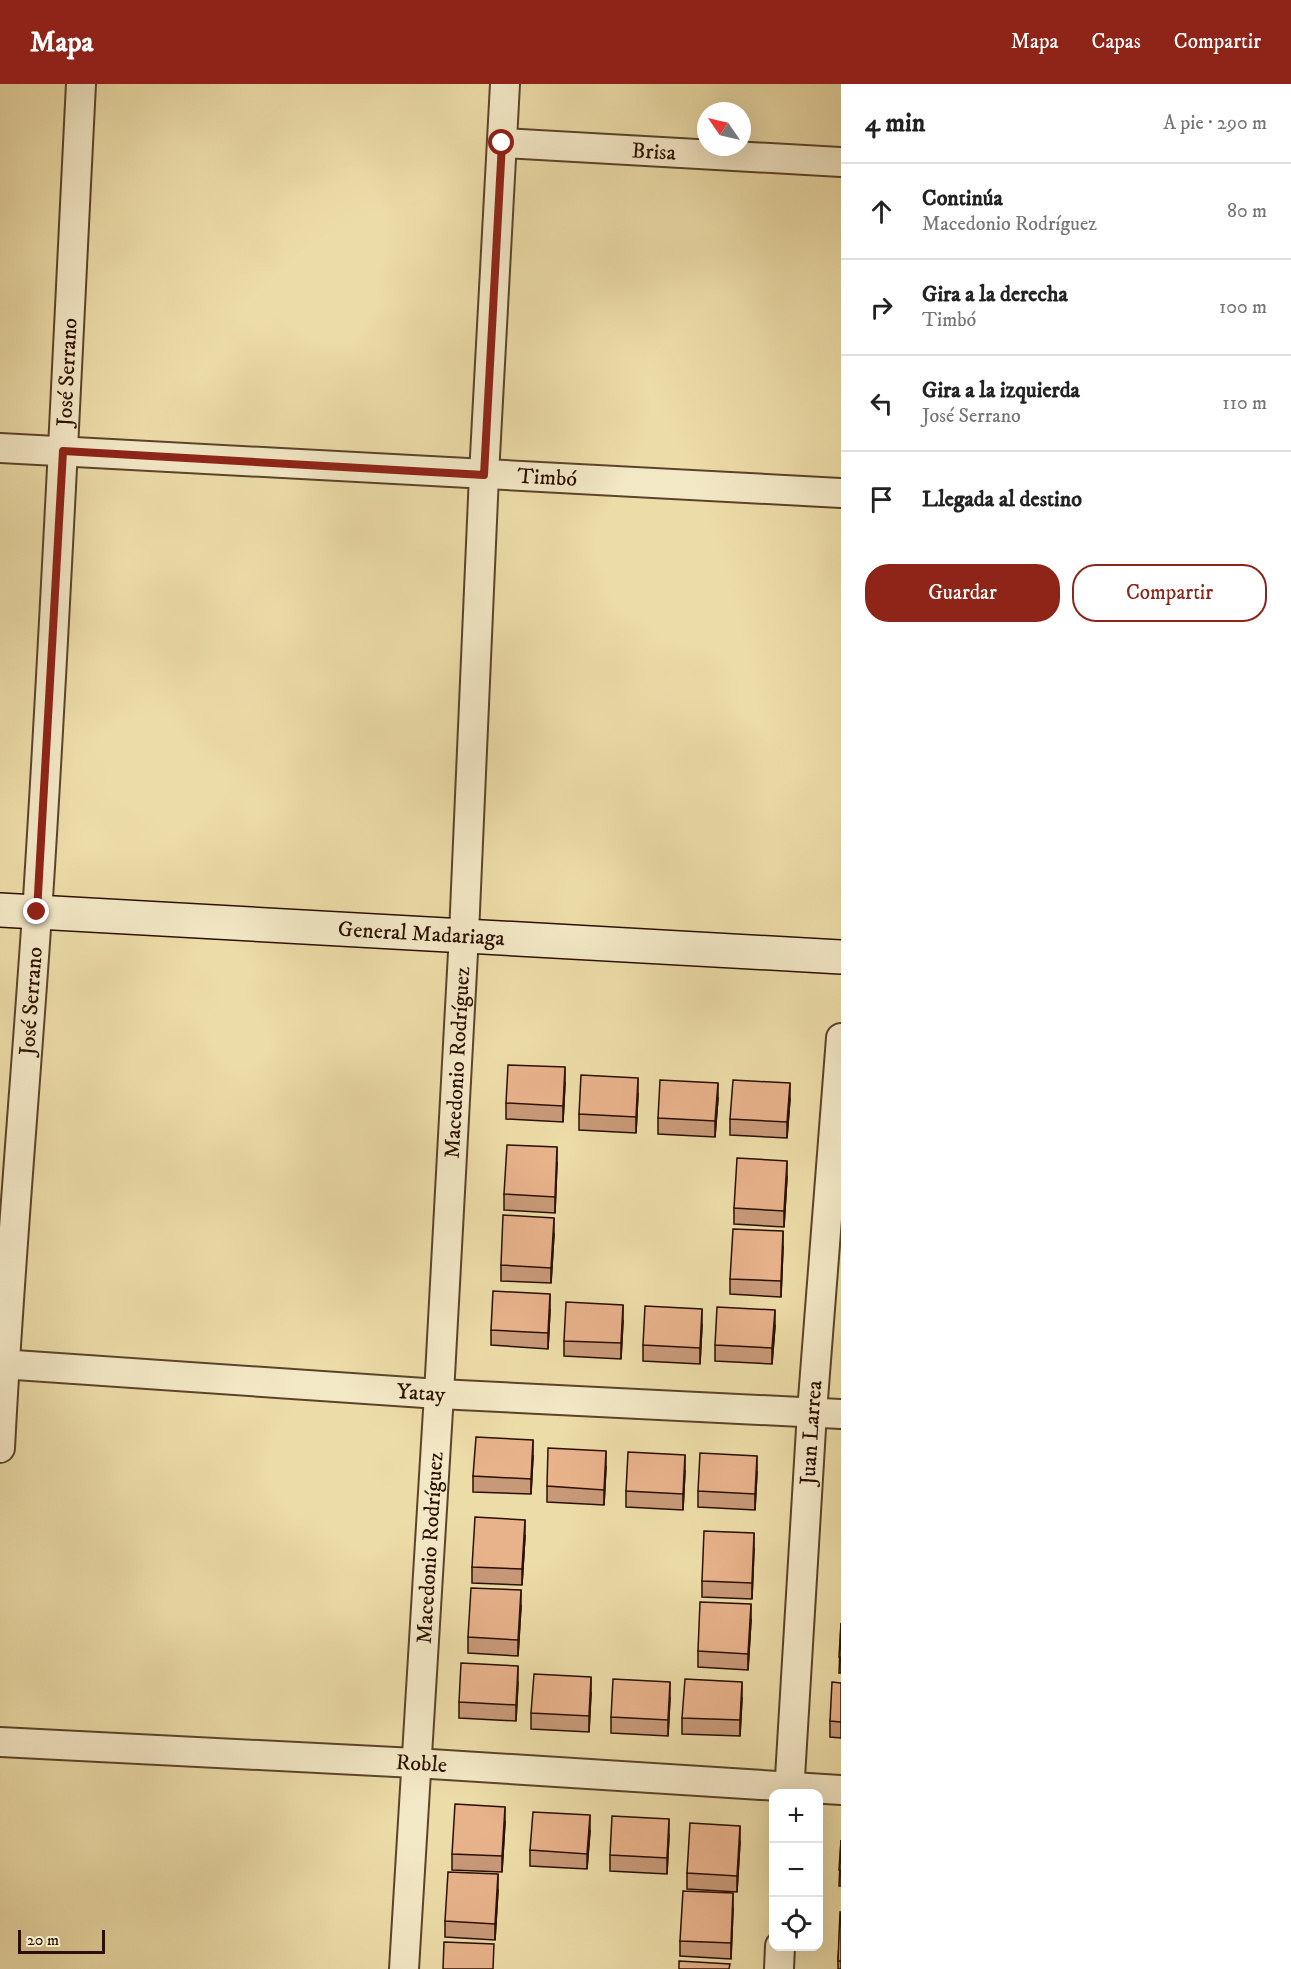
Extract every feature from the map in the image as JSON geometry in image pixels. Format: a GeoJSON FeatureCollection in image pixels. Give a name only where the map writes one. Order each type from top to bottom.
{"type":"FeatureCollection","features":[{"type":"Feature","properties":{"kind":"street","name":"José Serrano"},"geometry":{"type":"LineString","coordinates":[[0,1448],[2,1364],[37,912],[81,84]]}},
{"type":"Feature","properties":{"kind":"street","name":"Macedonio Rodríguez"},"geometry":{"type":"LineString","coordinates":[[404,1969],[464,934],[484,475],[505,84]]}},
{"type":"Feature","properties":{"kind":"street","name":"Brisa"},"geometry":{"type":"LineString","coordinates":[[502,143],[841,162]]}},
{"type":"Feature","properties":{"kind":"street","name":"Timbó"},"geometry":{"type":"LineString","coordinates":[[0,448],[841,493]]}},
{"type":"Feature","properties":{"kind":"street","name":"General Madariaga"},"geometry":{"type":"LineString","coordinates":[[0,910],[464,934],[841,957]]}},
{"type":"Feature","properties":{"kind":"street","name":"Juan Larrea"},"geometry":{"type":"LineString","coordinates":[[789,1789],[812,1412],[841,1038]]}},
{"type":"Feature","properties":{"kind":"street","name":"Yatay"},"geometry":{"type":"LineString","coordinates":[[2,1364],[439,1394],[841,1414]]}},
{"type":"Feature","properties":{"kind":"street","name":"Roble"},"geometry":{"type":"LineString","coordinates":[[0,1742],[415,1763],[769,1790]]}},
{"type":"Feature","properties":{"kind":"street","name":"Roble"},"geometry":{"type":"LineString","coordinates":[[823,1790],[841,1790]]}},
{"type":"Feature","properties":{"kind":"street"},"geometry":{"type":"LineString","coordinates":[[779,1969],[780,1951]]}},
{"type":"Feature","properties":{"kind":"building"},"geometry":{"type":"Polygon","coordinates":[[[508,1065],[565,1067],[563,1106],[506,1103],[508,1065]]]}},
{"type":"Feature","properties":{"kind":"building"},"geometry":{"type":"Polygon","coordinates":[[[581,1075],[638,1078],[636,1117],[579,1114],[581,1075]]]}},
{"type":"Feature","properties":{"kind":"building"},"geometry":{"type":"Polygon","coordinates":[[[660,1080],[718,1083],[715,1121],[658,1118],[660,1080]]]}},
{"type":"Feature","properties":{"kind":"building"},"geometry":{"type":"Polygon","coordinates":[[[733,1080],[790,1083],[787,1122],[730,1119],[733,1080]]]}},
{"type":"Feature","properties":{"kind":"building"},"geometry":{"type":"Polygon","coordinates":[[[507,1145],[557,1147],[555,1197],[504,1194],[507,1145]]]}},
{"type":"Feature","properties":{"kind":"building"},"geometry":{"type":"Polygon","coordinates":[[[737,1158],[787,1161],[784,1211],[734,1208],[737,1158]]]}},
{"type":"Feature","properties":{"kind":"building"},"geometry":{"type":"Polygon","coordinates":[[[503,1215],[554,1218],[551,1268],[501,1265],[503,1215]]]}},
{"type":"Feature","properties":{"kind":"building"},"geometry":{"type":"Polygon","coordinates":[[[733,1229],[783,1231],[781,1281],[730,1279],[733,1229]]]}},
{"type":"Feature","properties":{"kind":"building"},"geometry":{"type":"Polygon","coordinates":[[[493,1291],[550,1294],[548,1333],[491,1330],[493,1291]]]}},
{"type":"Feature","properties":{"kind":"building"},"geometry":{"type":"Polygon","coordinates":[[[566,1302],[623,1305],[621,1343],[564,1341],[566,1302]]]}},
{"type":"Feature","properties":{"kind":"building"},"geometry":{"type":"Polygon","coordinates":[[[645,1306],[702,1309],[700,1348],[643,1345],[645,1306]]]}},
{"type":"Feature","properties":{"kind":"building"},"geometry":{"type":"Polygon","coordinates":[[[717,1307],[775,1310],[772,1348],[715,1345],[717,1307]]]}},
{"type":"Feature","properties":{"kind":"building"},"geometry":{"type":"Polygon","coordinates":[[[476,1437],[533,1440],[531,1479],[473,1476],[476,1437]]]}},
{"type":"Feature","properties":{"kind":"building"},"geometry":{"type":"Polygon","coordinates":[[[548,1448],[606,1451],[604,1490],[547,1486],[548,1448]]]}},
{"type":"Feature","properties":{"kind":"building"},"geometry":{"type":"Polygon","coordinates":[[[628,1452],[685,1455],[683,1494],[626,1491],[628,1452]]]}},
{"type":"Feature","properties":{"kind":"building"},"geometry":{"type":"Polygon","coordinates":[[[700,1453],[757,1456],[755,1494],[698,1491],[700,1453]]]}},
{"type":"Feature","properties":{"kind":"building"},"geometry":{"type":"Polygon","coordinates":[[[475,1517],[525,1520],[522,1569],[472,1567],[475,1517]]]}},
{"type":"Feature","properties":{"kind":"building"},"geometry":{"type":"Polygon","coordinates":[[[704,1531],[754,1533],[752,1583],[702,1581],[704,1531]]]}},
{"type":"Feature","properties":{"kind":"building"},"geometry":{"type":"Polygon","coordinates":[[[471,1588],[521,1590],[518,1640],[468,1637],[471,1588]]]}},
{"type":"Feature","properties":{"kind":"building"},"geometry":{"type":"Polygon","coordinates":[[[700,1602],[751,1604],[748,1654],[698,1651],[700,1602]]]}},
{"type":"Feature","properties":{"kind":"building"},"geometry":{"type":"Polygon","coordinates":[[[841,1623],[841,1657],[839,1657],[841,1623]]]}},
{"type":"Feature","properties":{"kind":"building"},"geometry":{"type":"Polygon","coordinates":[[[461,1663],[518,1666],[516,1705],[459,1702],[461,1663]]]}},
{"type":"Feature","properties":{"kind":"building"},"geometry":{"type":"Polygon","coordinates":[[[534,1674],[591,1677],[589,1716],[531,1713],[534,1674]]]}},
{"type":"Feature","properties":{"kind":"building"},"geometry":{"type":"Polygon","coordinates":[[[613,1679],[670,1682],[668,1720],[611,1717],[613,1679]]]}},
{"type":"Feature","properties":{"kind":"building"},"geometry":{"type":"Polygon","coordinates":[[[685,1679],[742,1682],[740,1720],[682,1718],[685,1679]]]}},
{"type":"Feature","properties":{"kind":"building"},"geometry":{"type":"Polygon","coordinates":[[[832,1682],[841,1683],[841,1722],[830,1721],[832,1682]]]}},
{"type":"Feature","properties":{"kind":"building"},"geometry":{"type":"Polygon","coordinates":[[[455,1804],[505,1807],[502,1856],[452,1854],[455,1804]]]}},
{"type":"Feature","properties":{"kind":"building"},"geometry":{"type":"Polygon","coordinates":[[[533,1812],[590,1815],[587,1854],[530,1850],[533,1812]]]}},
{"type":"Feature","properties":{"kind":"building"},"geometry":{"type":"Polygon","coordinates":[[[612,1816],[669,1819],[667,1858],[610,1855],[612,1816]]]}},
{"type":"Feature","properties":{"kind":"building"},"geometry":{"type":"Polygon","coordinates":[[[690,1823],[740,1826],[737,1876],[687,1873],[690,1823]]]}},
{"type":"Feature","properties":{"kind":"building"},"geometry":{"type":"Polygon","coordinates":[[[841,1840],[841,1870],[839,1870],[841,1840]]]}},
{"type":"Feature","properties":{"kind":"building"},"geometry":{"type":"Polygon","coordinates":[[[448,1872],[498,1874],[495,1924],[445,1921],[448,1872]]]}},
{"type":"Feature","properties":{"kind":"building"},"geometry":{"type":"Polygon","coordinates":[[[683,1891],[733,1893],[731,1943],[680,1941],[683,1891]]]}},
{"type":"Feature","properties":{"kind":"building"},"geometry":{"type":"Polygon","coordinates":[[[840,1912],[841,1961],[838,1961],[840,1912]]]}},
{"type":"Feature","properties":{"kind":"building"},"geometry":{"type":"Polygon","coordinates":[[[444,1942],[494,1944],[493,1969],[443,1969],[444,1942]]]}},
{"type":"Feature","properties":{"kind":"building"},"geometry":{"type":"Polygon","coordinates":[[[679,1961],[730,1964],[729,1969],[679,1969],[679,1961]]]}},
{"type":"Feature","properties":{"kind":"route"},"geometry":{"type":"LineString","coordinates":[[37,912],[63,451],[484,475],[502,143]]}}]}
